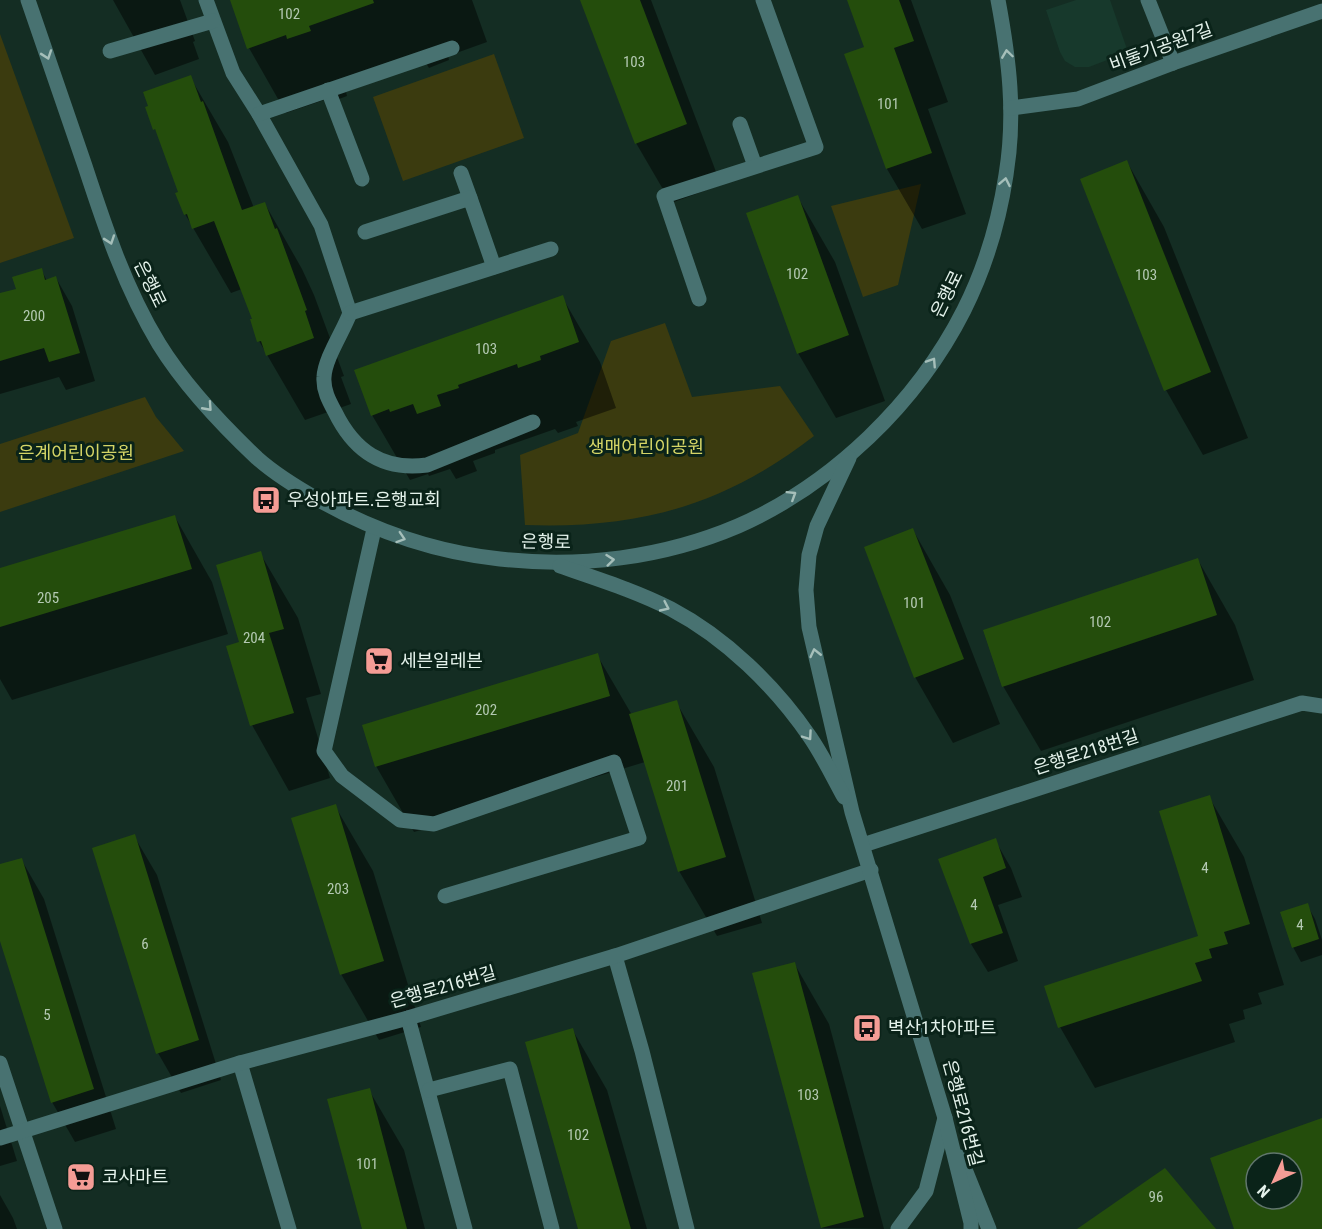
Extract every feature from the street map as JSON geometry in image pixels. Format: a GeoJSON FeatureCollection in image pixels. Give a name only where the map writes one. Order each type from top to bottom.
{"type":"FeatureCollection","features":[{"type":"Feature","properties":{"kind":"street","name":"은행로"},"geometry":{"type":"LineString","coordinates":[[28,0],[119,266],[162,349],[191,389],[212,412],[281,479],[374,529],[402,540],[459,554],[552,563],[623,558],[716,534],[759,515],[799,491],[853,450],[904,399],[927,369],[964,309],[990,244],[1000,207],[1007,171],[1011,108],[1010,73],[998,0]]}},
{"type":"Feature","properties":{"kind":"street"},"geometry":{"type":"LineString","coordinates":[[206,0],[233,73],[259,114],[321,225],[350,313],[324,371],[324,388],[340,424],[361,447],[379,460],[401,467],[427,465],[534,422]]}},
{"type":"Feature","properties":{"kind":"street"},"geometry":{"type":"LineString","coordinates":[[699,299],[664,196],[816,147],[763,0]]}},
{"type":"Feature","properties":{"kind":"street"},"geometry":{"type":"LineString","coordinates":[[1148,0],[1173,63]]}},
{"type":"Feature","properties":{"kind":"street","name":"비둘기공원7길"},"geometry":{"type":"LineString","coordinates":[[1011,108],[1078,99],[1322,11]]}},
{"type":"Feature","properties":{"kind":"street"},"geometry":{"type":"LineString","coordinates":[[110,51],[213,21]]}},
{"type":"Feature","properties":{"kind":"street"},"geometry":{"type":"LineString","coordinates":[[259,114],[452,48]]}},
{"type":"Feature","properties":{"kind":"street"},"geometry":{"type":"LineString","coordinates":[[328,90],[362,179]]}},
{"type":"Feature","properties":{"kind":"street"},"geometry":{"type":"LineString","coordinates":[[740,124],[755,166]]}},
{"type":"Feature","properties":{"kind":"street"},"geometry":{"type":"LineString","coordinates":[[460,173],[494,267]]}},
{"type":"Feature","properties":{"kind":"street"},"geometry":{"type":"LineString","coordinates":[[365,232],[470,198]]}},
{"type":"Feature","properties":{"kind":"street"},"geometry":{"type":"LineString","coordinates":[[350,313],[551,249]]}},
{"type":"Feature","properties":{"kind":"street"},"geometry":{"type":"LineString","coordinates":[[852,812],[809,627],[806,590],[809,555],[817,526],[853,450]]}},
{"type":"Feature","properties":{"kind":"street"},"geometry":{"type":"LineString","coordinates":[[374,529],[324,751],[342,776],[400,820],[434,824],[614,762],[639,838],[445,896]]}},
{"type":"Feature","properties":{"kind":"street"},"geometry":{"type":"LineString","coordinates":[[552,563],[669,608],[712,634],[759,676],[811,738],[852,812]]}},
{"type":"Feature","properties":{"kind":"street","name":"은행로218번길"},"geometry":{"type":"LineString","coordinates":[[863,844],[1302,703],[1322,706]]}},
{"type":"Feature","properties":{"kind":"street","name":"은행로216번길"},"geometry":{"type":"LineString","coordinates":[[852,812],[945,1118],[971,1229]]}},
{"type":"Feature","properties":{"kind":"street","name":"은행로216번길"},"geometry":{"type":"LineString","coordinates":[[0,1138],[240,1063],[408,1018],[615,956],[871,870]]}},
{"type":"Feature","properties":{"kind":"street"},"geometry":{"type":"LineString","coordinates":[[615,956],[642,1051],[687,1229]]}},
{"type":"Feature","properties":{"kind":"street"},"geometry":{"type":"LineString","coordinates":[[408,1018],[465,1229]]}},
{"type":"Feature","properties":{"kind":"street"},"geometry":{"type":"LineString","coordinates":[[0,1063],[55,1229]]}},
{"type":"Feature","properties":{"kind":"street"},"geometry":{"type":"LineString","coordinates":[[240,1063],[289,1229]]}},
{"type":"Feature","properties":{"kind":"street"},"geometry":{"type":"LineString","coordinates":[[429,1090],[510,1069],[552,1229]]}},
{"type":"Feature","properties":{"kind":"street"},"geometry":{"type":"LineString","coordinates":[[898,1229],[926,1191],[945,1118]]}},
{"type":"Feature","properties":{"kind":"street"},"geometry":{"type":"LineString","coordinates":[[945,1118],[989,1229]]}},
{"type":"Feature","properties":{"kind":"shaded area"},"geometry":{"type":"Polygon","coordinates":[[[1076,0],[1110,0],[1128,52],[1089,67],[1075,67],[1065,61],[1046,10],[1076,0]]]}},
{"type":"Feature","properties":{"kind":"green space"},"geometry":{"type":"Polygon","coordinates":[[[0,34],[74,238],[0,263],[0,34]]]}},
{"type":"Feature","properties":{"kind":"green space"},"geometry":{"type":"Polygon","coordinates":[[[494,54],[524,138],[403,181],[373,97],[494,54]]]}},
{"type":"Feature","properties":{"kind":"green space"},"geometry":{"type":"Polygon","coordinates":[[[921,184],[898,285],[863,297],[831,206],[921,184]]]}},
{"type":"Feature","properties":{"kind":"green space","name":"생매어린이공원"},"geometry":{"type":"Polygon","coordinates":[[[665,323],[692,397],[780,386],[814,436],[747,480],[713,496],[678,508],[605,523],[525,525],[520,455],[578,433],[611,341],[665,323]]]}},
{"type":"Feature","properties":{"kind":"green space","name":"은계어린이공원"},"geometry":{"type":"Polygon","coordinates":[[[145,397],[156,417],[184,451],[0,512],[0,444],[145,397]]]}},
{"type":"Feature","properties":{"kind":"building"},"geometry":{"type":"Polygon","coordinates":[[[230,0],[373,0],[374,3],[309,26],[311,31],[287,39],[286,35],[247,49],[230,0]]]}},
{"type":"Feature","properties":{"kind":"building"},"geometry":{"type":"Polygon","coordinates":[[[580,0],[640,0],[687,124],[635,144],[580,0]]]}},
{"type":"Feature","properties":{"kind":"building"},"geometry":{"type":"Polygon","coordinates":[[[847,0],[899,0],[914,41],[894,48],[932,153],[886,169],[844,54],[864,47],[847,0]]]}},
{"type":"Feature","properties":{"kind":"building"},"geometry":{"type":"Polygon","coordinates":[[[191,75],[201,102],[203,101],[242,210],[265,202],[307,310],[305,311],[314,338],[266,356],[261,341],[257,342],[250,319],[252,319],[214,221],[192,229],[187,214],[184,215],[175,193],[178,192],[145,107],[148,106],[143,92],[191,75]]]}},
{"type":"Feature","properties":{"kind":"building"},"geometry":{"type":"Polygon","coordinates":[[[1127,160],[1211,372],[1164,391],[1080,179],[1127,160]]]}},
{"type":"Feature","properties":{"kind":"building"},"geometry":{"type":"Polygon","coordinates":[[[798,195],[849,335],[797,354],[746,213],[798,195]]]}},
{"type":"Feature","properties":{"kind":"building"},"geometry":{"type":"Polygon","coordinates":[[[42,268],[45,280],[56,276],[80,353],[49,362],[44,348],[0,361],[0,293],[16,289],[12,277],[42,268]]]}},
{"type":"Feature","properties":{"kind":"building"},"geometry":{"type":"Polygon","coordinates":[[[563,295],[579,342],[540,356],[541,360],[518,368],[517,364],[458,385],[459,388],[437,395],[441,406],[417,414],[413,404],[371,416],[354,370],[563,295]]]}},
{"type":"Feature","properties":{"kind":"building"},"geometry":{"type":"Polygon","coordinates":[[[175,515],[192,569],[0,627],[0,568],[175,515]]]}},
{"type":"Feature","properties":{"kind":"building"},"geometry":{"type":"Polygon","coordinates":[[[913,528],[964,659],[914,678],[864,547],[913,528]]]}},
{"type":"Feature","properties":{"kind":"building"},"geometry":{"type":"Polygon","coordinates":[[[261,551],[284,629],[269,633],[294,713],[250,726],[226,646],[239,642],[216,565],[261,551]]]}},
{"type":"Feature","properties":{"kind":"building"},"geometry":{"type":"Polygon","coordinates":[[[1198,558],[1217,615],[1002,687],[983,630],[1198,558]]]}},
{"type":"Feature","properties":{"kind":"building"},"geometry":{"type":"Polygon","coordinates":[[[598,653],[610,696],[375,767],[362,725],[598,653]]]}},
{"type":"Feature","properties":{"kind":"building"},"geometry":{"type":"Polygon","coordinates":[[[677,700],[726,857],[678,872],[629,714],[677,700]]]}},
{"type":"Feature","properties":{"kind":"building"},"geometry":{"type":"Polygon","coordinates":[[[1210,795],[1250,924],[1224,932],[1228,944],[1209,949],[1212,958],[1195,963],[1202,981],[1058,1028],[1044,986],[1198,936],[1159,811],[1210,795]]]}},
{"type":"Feature","properties":{"kind":"building"},"geometry":{"type":"Polygon","coordinates":[[[336,804],[384,961],[340,975],[291,818],[336,804]]]}},
{"type":"Feature","properties":{"kind":"building"},"geometry":{"type":"Polygon","coordinates":[[[135,834],[199,1040],[156,1054],[92,848],[135,834]]]}},
{"type":"Feature","properties":{"kind":"building"},"geometry":{"type":"Polygon","coordinates":[[[996,838],[1006,868],[983,877],[1003,933],[970,944],[938,859],[996,838]]]}},
{"type":"Feature","properties":{"kind":"building"},"geometry":{"type":"Polygon","coordinates":[[[22,858],[94,1089],[51,1103],[0,941],[0,864],[22,858]]]}},
{"type":"Feature","properties":{"kind":"building"},"geometry":{"type":"Polygon","coordinates":[[[1308,903],[1319,939],[1292,948],[1280,912],[1308,903]]]}},
{"type":"Feature","properties":{"kind":"building"},"geometry":{"type":"Polygon","coordinates":[[[795,962],[864,1217],[821,1228],[752,973],[795,962]]]}},
{"type":"Feature","properties":{"kind":"building"},"geometry":{"type":"Polygon","coordinates":[[[573,1028],[631,1229],[578,1229],[525,1042],[573,1028]]]}},
{"type":"Feature","properties":{"kind":"building"},"geometry":{"type":"Polygon","coordinates":[[[370,1088],[407,1229],[362,1229],[327,1099],[370,1088]]]}},
{"type":"Feature","properties":{"kind":"building"},"geometry":{"type":"Polygon","coordinates":[[[1322,1118],[1322,1229],[1234,1229],[1210,1158],[1322,1118]]]}},
{"type":"Feature","properties":{"kind":"building"},"geometry":{"type":"Polygon","coordinates":[[[1165,1168],[1216,1229],[1077,1229],[1165,1168]]]}},
{"type":"Feature","properties":{"kind":"place","name":"우성아파트.은행교회"},"geometry":{"type":"Point","coordinates":[266,500]}},
{"type":"Feature","properties":{"kind":"place","name":"세븐일레븐"},"geometry":{"type":"Point","coordinates":[379,661]}},
{"type":"Feature","properties":{"kind":"place","name":"벽산1차아파트"},"geometry":{"type":"Point","coordinates":[867,1028]}},
{"type":"Feature","properties":{"kind":"place","name":"코사마트"},"geometry":{"type":"Point","coordinates":[81,1177]}}]}
